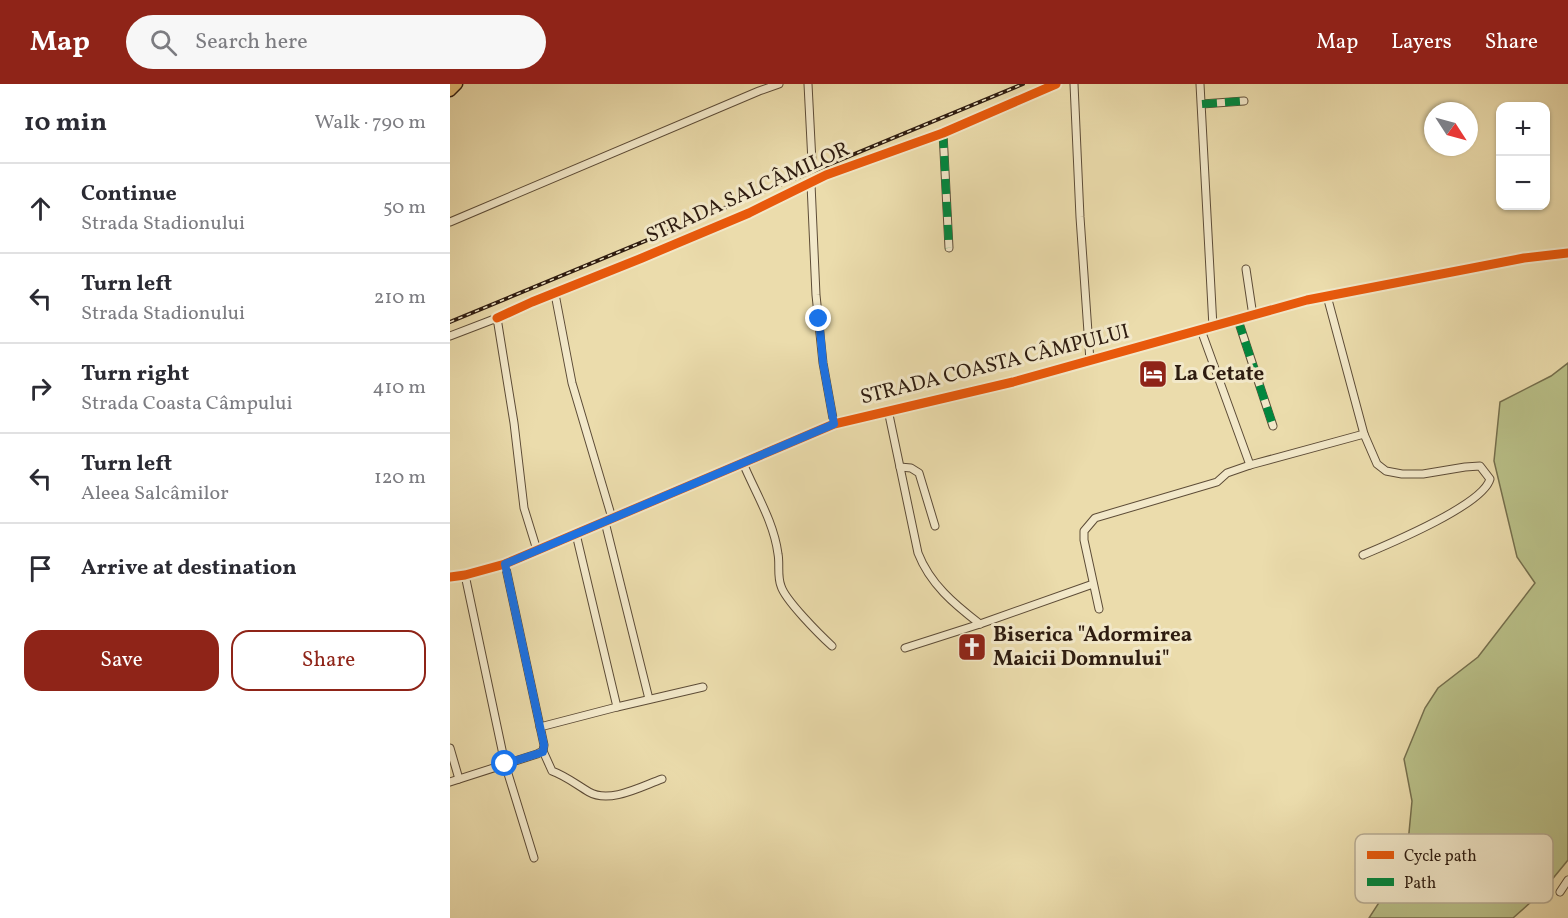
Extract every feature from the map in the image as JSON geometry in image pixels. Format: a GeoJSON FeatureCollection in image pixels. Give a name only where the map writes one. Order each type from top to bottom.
{"type":"FeatureCollection","features":[{"type":"Feature","properties":{"kind":"main road"},"geometry":{"type":"LineString","coordinates":[[450,91],[457,84]]}},
{"type":"Feature","properties":{"kind":"street"},"geometry":{"type":"LineString","coordinates":[[450,222],[759,87],[779,84]]}},
{"type":"Feature","properties":{"kind":"street"},"geometry":{"type":"LineString","coordinates":[[808,84],[812,162]]}},
{"type":"Feature","properties":{"kind":"street","name":"STRADA SALCÂMILOR"},"geometry":{"type":"LineString","coordinates":[[450,336],[739,217],[826,175],[943,133],[1056,84]]}},
{"type":"Feature","properties":{"kind":"street"},"geometry":{"type":"LineString","coordinates":[[1074,84],[1090,361]]}},
{"type":"Feature","properties":{"kind":"street"},"geometry":{"type":"LineString","coordinates":[[1200,84],[1213,327]]}},
{"type":"Feature","properties":{"kind":"street"},"geometry":{"type":"LineString","coordinates":[[1202,104],[1244,101]]}},
{"type":"Feature","properties":{"kind":"street"},"geometry":{"type":"LineString","coordinates":[[943,133],[949,248]]}},
{"type":"Feature","properties":{"kind":"street"},"geometry":{"type":"LineString","coordinates":[[811,184],[816,295],[823,363],[834,424]]}},
{"type":"Feature","properties":{"kind":"street","name":"STRADA COASTA CÂMPULUI"},"geometry":{"type":"LineString","coordinates":[[450,578],[505,564],[834,424],[997,386],[1328,296],[1524,258],[1568,253]]}},
{"type":"Feature","properties":{"kind":"street"},"geometry":{"type":"LineString","coordinates":[[1246,269],[1253,316]]}},
{"type":"Feature","properties":{"kind":"street"},"geometry":{"type":"LineString","coordinates":[[555,294],[572,383],[609,520],[650,699]]}},
{"type":"Feature","properties":{"kind":"street"},"geometry":{"type":"LineString","coordinates":[[1328,296],[1364,434],[1377,464],[1386,471],[1402,474],[1423,474],[1480,466],[1491,479],[1489,485],[1482,491],[1437,521],[1362,555]]}},
{"type":"Feature","properties":{"kind":"street"},"geometry":{"type":"LineString","coordinates":[[497,318],[514,423],[524,508],[537,550]]}},
{"type":"Feature","properties":{"kind":"street"},"geometry":{"type":"LineString","coordinates":[[1238,320],[1274,426]]}},
{"type":"Feature","properties":{"kind":"street"},"geometry":{"type":"LineString","coordinates":[[1202,330],[1250,465]]}},
{"type":"Feature","properties":{"kind":"street"},"geometry":{"type":"LineString","coordinates":[[888,410],[918,553],[924,567],[952,603],[980,624]]}},
{"type":"Feature","properties":{"kind":"street"},"geometry":{"type":"LineString","coordinates":[[1099,609],[1084,540],[1084,531],[1095,518],[1217,482],[1227,473],[1250,465],[1364,434]]}},
{"type":"Feature","properties":{"kind":"street"},"geometry":{"type":"LineString","coordinates":[[743,463],[771,526],[778,554],[780,585],[785,595],[832,646]]}},
{"type":"Feature","properties":{"kind":"street"},"geometry":{"type":"LineString","coordinates":[[900,467],[911,468],[919,473],[934,526]]}},
{"type":"Feature","properties":{"kind":"street"},"geometry":{"type":"LineString","coordinates":[[576,534],[617,706]]}},
{"type":"Feature","properties":{"kind":"street"},"geometry":{"type":"LineString","coordinates":[[505,564],[544,745],[543,752],[552,771],[592,794],[606,797],[662,779]]}},
{"type":"Feature","properties":{"kind":"street"},"geometry":{"type":"LineString","coordinates":[[465,575],[505,764],[534,858]]}},
{"type":"Feature","properties":{"kind":"street"},"geometry":{"type":"LineString","coordinates":[[905,648],[1093,584]]}},
{"type":"Feature","properties":{"kind":"street"},"geometry":{"type":"LineString","coordinates":[[540,727],[617,706],[703,687]]}},
{"type":"Feature","properties":{"kind":"street"},"geometry":{"type":"LineString","coordinates":[[450,748],[459,779]]}},
{"type":"Feature","properties":{"kind":"street"},"geometry":{"type":"LineString","coordinates":[[450,782],[543,752]]}},
{"type":"Feature","properties":{"kind":"street"},"geometry":{"type":"LineString","coordinates":[[1560,892],[1568,880]]}},
{"type":"Feature","properties":{"kind":"green space"},"geometry":{"type":"Polygon","coordinates":[[[1568,363],[1568,860],[1553,878],[1553,834],[1409,834],[1412,801],[1404,759],[1425,708],[1438,688],[1478,657],[1535,583],[1517,557],[1494,461],[1500,402],[1551,376],[1568,363]]]}},
{"type":"Feature","properties":{"kind":"green space"},"geometry":{"type":"Polygon","coordinates":[[[1379,903],[1530,903],[1513,918],[1369,918],[1379,903]]]}},
{"type":"Feature","properties":{"kind":"railway"},"geometry":{"type":"LineString","coordinates":[[450,322],[1023,84]]}},
{"type":"Feature","properties":{"kind":"marked path"},"geometry":{"type":"LineString","coordinates":[[1202,104],[1244,101]]}},
{"type":"Feature","properties":{"kind":"marked path"},"geometry":{"type":"LineString","coordinates":[[943,133],[949,248]]}},
{"type":"Feature","properties":{"kind":"marked path"},"geometry":{"type":"LineString","coordinates":[[1238,320],[1273,426]]}},
{"type":"Feature","properties":{"kind":"cycle path"},"geometry":{"type":"LineString","coordinates":[[497,318],[749,213],[826,175],[943,133],[1056,84]]}},
{"type":"Feature","properties":{"kind":"cycle path"},"geometry":{"type":"LineString","coordinates":[[450,577],[505,564],[834,424],[1013,382],[1307,300],[1524,258],[1568,253]]}},
{"type":"Feature","properties":{"kind":"place","name":"La Cetate"},"geometry":{"type":"Point","coordinates":[1153,374]}},
{"type":"Feature","properties":{"kind":"place","name":"Biserica \"Adormirea Maicii Domnului\""},"geometry":{"type":"Point","coordinates":[972,647]}},
{"type":"Feature","properties":{"kind":"route"},"geometry":{"type":"LineString","coordinates":[[505,764],[543,752],[544,745],[505,564],[834,424],[823,363],[819,319]]}}]}
